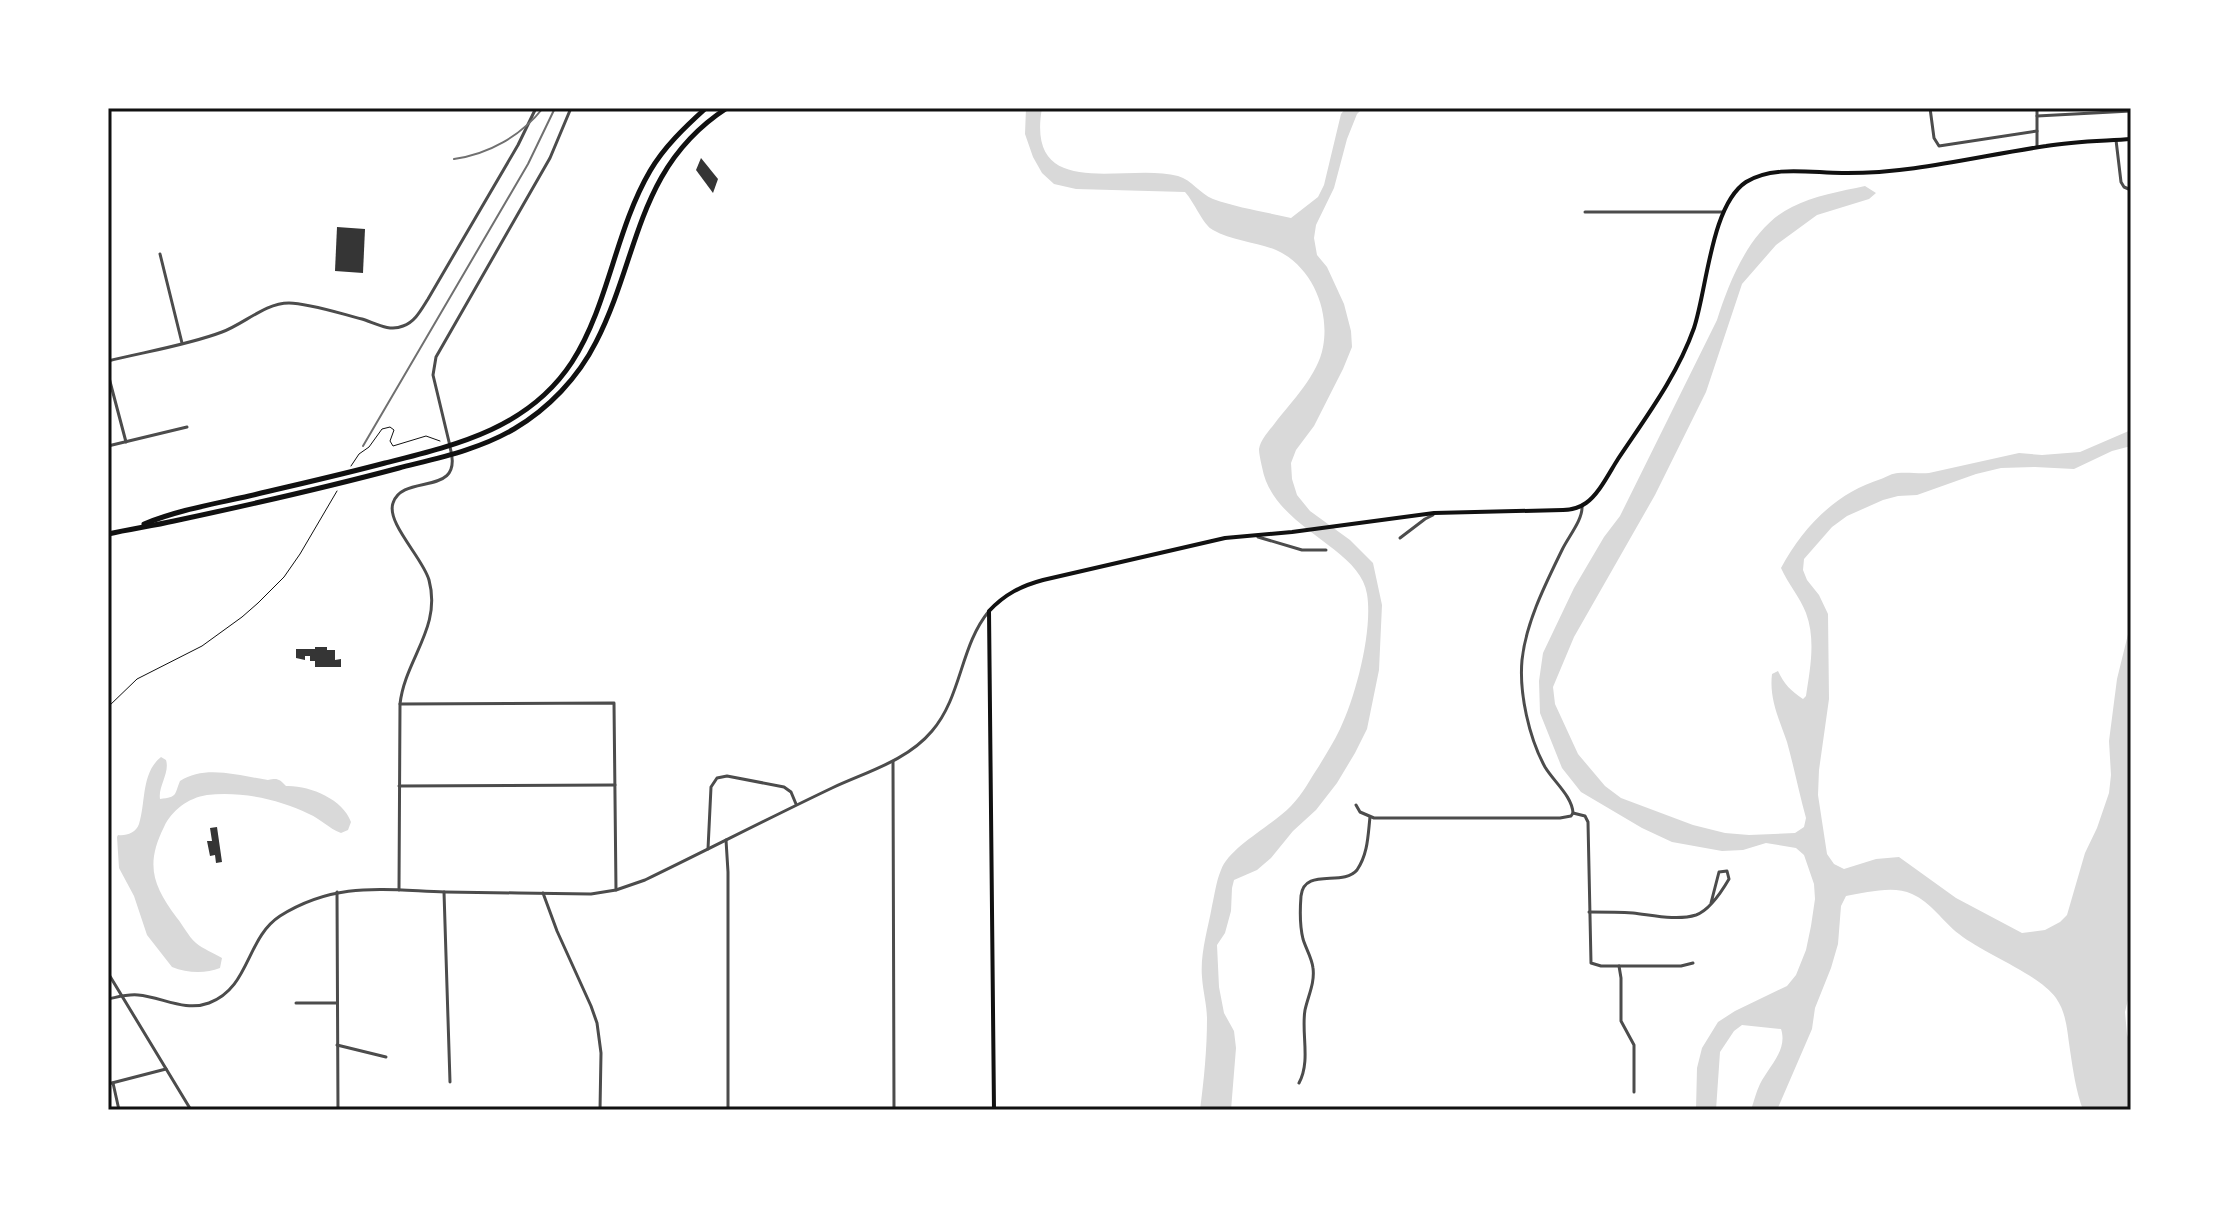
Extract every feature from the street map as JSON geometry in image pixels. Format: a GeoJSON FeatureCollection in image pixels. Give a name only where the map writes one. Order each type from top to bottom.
{"type":"FeatureCollection","features":[{"type":"Feature","properties":{"kind":"highway"},"geometry":{"type":"LineString","coordinates":[[136,527],[167,514],[450,446],[492,431],[530,407],[561,378],[592,324],[625,227],[651,170],[673,139],[706,108]]}},
{"type":"Feature","properties":{"kind":"highway"},"geometry":{"type":"LineString","coordinates":[[108,534],[295,493],[452,454],[515,428],[546,405],[574,377],[589,355],[603,329],[644,212],[660,179],[688,140],[727,108]]}},
{"type":"Feature","properties":{"kind":"main road"},"geometry":{"type":"LineString","coordinates":[[994,1110],[989,611],[1010,593],[1033,583],[1204,542],[1242,536],[1440,513],[1563,510],[1582,506],[1591,499],[1610,471],[1681,359],[1700,308],[1723,212],[1743,184],[1768,174],[1880,172],[2037,147],[2131,139]]}},
{"type":"Feature","properties":{"kind":"street"},"geometry":{"type":"LineString","coordinates":[[108,361],[221,333],[267,309],[289,303],[362,319],[387,328],[409,323],[420,312],[518,145],[536,108]]}},
{"type":"Feature","properties":{"kind":"street"},"geometry":{"type":"LineString","coordinates":[[399,890],[400,704],[406,675],[427,633],[431,599],[426,573],[396,524],[392,506],[402,492],[449,474],[453,464],[452,454],[433,375],[436,357],[550,158],[571,108]]}},
{"type":"Feature","properties":{"kind":"street"},"geometry":{"type":"LineString","coordinates":[[1930,108],[1934,138],[1939,146],[2037,131]]}},
{"type":"Feature","properties":{"kind":"street"},"geometry":{"type":"LineString","coordinates":[[2037,108],[2037,147]]}},
{"type":"Feature","properties":{"kind":"street"},"geometry":{"type":"LineString","coordinates":[[2037,116],[2131,111]]}},
{"type":"Feature","properties":{"kind":"street"},"geometry":{"type":"LineString","coordinates":[[2116,140],[2121,182],[2131,190]]}},
{"type":"Feature","properties":{"kind":"street"},"geometry":{"type":"LineString","coordinates":[[1585,212],[1723,212]]}},
{"type":"Feature","properties":{"kind":"street"},"geometry":{"type":"LineString","coordinates":[[160,254],[182,343]]}},
{"type":"Feature","properties":{"kind":"street"},"geometry":{"type":"LineString","coordinates":[[108,374],[126,442]]}},
{"type":"Feature","properties":{"kind":"street"},"geometry":{"type":"LineString","coordinates":[[108,446],[187,427]]}},
{"type":"Feature","properties":{"kind":"street"},"geometry":{"type":"LineString","coordinates":[[1573,813],[1572,804],[1546,768],[1532,737],[1522,668],[1525,643],[1535,613],[1582,513],[1582,506]]}},
{"type":"Feature","properties":{"kind":"street"},"geometry":{"type":"LineString","coordinates":[[1400,538],[1425,519],[1440,513]]}},
{"type":"Feature","properties":{"kind":"street"},"geometry":{"type":"LineString","coordinates":[[1242,536],[1268,539],[1302,550],[1326,550]]}},
{"type":"Feature","properties":{"kind":"street"},"geometry":{"type":"LineString","coordinates":[[108,999],[141,995],[186,1006],[211,1002],[230,990],[238,980],[255,943],[272,922],[311,901],[337,892],[359,889],[591,894],[616,890],[645,880],[893,760],[925,739],[940,721],[951,699],[973,635],[989,611]]}},
{"type":"Feature","properties":{"kind":"street"},"geometry":{"type":"LineString","coordinates":[[400,704],[614,703],[616,890]]}},
{"type":"Feature","properties":{"kind":"street"},"geometry":{"type":"LineString","coordinates":[[893,760],[894,1110]]}},
{"type":"Feature","properties":{"kind":"street"},"geometry":{"type":"LineString","coordinates":[[708,849],[711,787],[720,776],[784,787],[791,792],[796,806]]}},
{"type":"Feature","properties":{"kind":"street"},"geometry":{"type":"LineString","coordinates":[[399,786],[615,785]]}},
{"type":"Feature","properties":{"kind":"street"},"geometry":{"type":"LineString","coordinates":[[1356,805],[1360,812],[1370,817],[1560,818],[1573,813]]}},
{"type":"Feature","properties":{"kind":"street"},"geometry":{"type":"LineString","coordinates":[[1573,813],[1585,816],[1588,822],[1591,963],[1601,966],[1681,966],[1693,963]]}},
{"type":"Feature","properties":{"kind":"street"},"geometry":{"type":"LineString","coordinates":[[1299,1083],[1304,1071],[1305,1011],[1313,978],[1302,936],[1301,895],[1306,884],[1312,880],[1349,877],[1356,870],[1368,842],[1370,817]]}},
{"type":"Feature","properties":{"kind":"street"},"geometry":{"type":"LineString","coordinates":[[726,840],[728,1110]]}},
{"type":"Feature","properties":{"kind":"street"},"geometry":{"type":"LineString","coordinates":[[1589,912],[1695,915],[1711,903],[1729,879],[1727,871],[1719,872],[1711,903]]}},
{"type":"Feature","properties":{"kind":"street"},"geometry":{"type":"LineString","coordinates":[[337,892],[338,1110]]}},
{"type":"Feature","properties":{"kind":"street"},"geometry":{"type":"LineString","coordinates":[[444,892],[450,1082]]}},
{"type":"Feature","properties":{"kind":"street"},"geometry":{"type":"LineString","coordinates":[[543,893],[597,1023],[601,1053],[600,1110]]}},
{"type":"Feature","properties":{"kind":"street"},"geometry":{"type":"LineString","coordinates":[[1619,966],[1621,1021],[1634,1045],[1634,1092]]}},
{"type":"Feature","properties":{"kind":"street"},"geometry":{"type":"LineString","coordinates":[[108,973],[191,1110]]}},
{"type":"Feature","properties":{"kind":"street"},"geometry":{"type":"LineString","coordinates":[[296,1003],[337,1003]]}},
{"type":"Feature","properties":{"kind":"street"},"geometry":{"type":"LineString","coordinates":[[337,1045],[386,1057]]}},
{"type":"Feature","properties":{"kind":"street"},"geometry":{"type":"LineString","coordinates":[[119,1110],[110,1083],[167,1069]]}},
{"type":"Feature","properties":{"kind":"path"},"geometry":{"type":"LineString","coordinates":[[355,460],[360,452],[369,447],[380,430],[388,426],[394,430],[390,441],[393,446],[426,436],[450,446]]}},
{"type":"Feature","properties":{"kind":"path"},"geometry":{"type":"LineString","coordinates":[[108,707],[137,679],[202,646],[258,603],[284,577],[334,496]]}},
{"type":"Feature","properties":{"kind":"shaded area"},"geometry":{"type":"Polygon","coordinates":[[[1026,108],[1042,108],[1041,138],[1049,157],[1064,168],[1084,173],[1178,176],[1213,199],[1291,218],[1318,197],[1324,185],[1341,114],[1346,108],[1363,108],[1357,114],[1347,139],[1334,188],[1316,225],[1314,238],[1317,255],[1327,267],[1344,304],[1352,347],[1314,426],[1296,450],[1291,463],[1297,495],[1310,511],[1350,540],[1373,563],[1382,605],[1379,670],[1367,729],[1337,783],[1271,858],[1257,870],[1234,880],[1231,911],[1225,933],[1217,945],[1219,987],[1224,1013],[1234,1031],[1236,1048],[1231,1110],[1200,1110],[1207,1030],[1202,959],[1218,879],[1233,853],[1295,801],[1330,748],[1352,699],[1368,626],[1367,594],[1361,577],[1334,549],[1282,506],[1269,488],[1259,453],[1263,438],[1316,368],[1323,347],[1324,318],[1309,278],[1289,257],[1213,230],[1185,192],[1076,189],[1054,184],[1042,173],[1033,157],[1025,134],[1026,108]]]}},
{"type":"Feature","properties":{"kind":"shaded area"},"geometry":{"type":"Polygon","coordinates":[[[1865,186],[1876,193],[1869,199],[1817,215],[1776,245],[1742,284],[1706,392],[1655,495],[1574,637],[1553,687],[1555,704],[1578,754],[1605,786],[1621,798],[1693,825],[1725,833],[1795,833],[1804,827],[1806,818],[1787,742],[1775,709],[1771,683],[1772,674],[1778,671],[1791,690],[1803,699],[1806,696],[1811,654],[1809,623],[1781,568],[1810,526],[1849,493],[1894,474],[1929,473],[2019,453],[2080,452],[2131,430],[2131,446],[2112,451],[2074,469],[2001,468],[1917,495],[1883,500],[1847,516],[1832,527],[1804,559],[1803,570],[1828,614],[1829,699],[1818,795],[1827,854],[1834,864],[1844,869],[1876,859],[1899,857],[1956,898],[2022,933],[2045,930],[2067,915],[2085,853],[2109,793],[2109,741],[2117,679],[2131,622],[2131,987],[2125,1012],[2131,1047],[2131,1110],[2083,1110],[2064,1016],[2060,1004],[2048,989],[1959,934],[1919,898],[1905,891],[1888,890],[1846,896],[1841,906],[1838,944],[1815,1008],[1812,1029],[1777,1110],[1751,1110],[1760,1084],[1780,1051],[1781,1029],[1742,1025],[1734,1031],[1720,1052],[1716,1110],[1696,1110],[1697,1068],[1702,1048],[1718,1022],[1787,986],[1796,975],[1806,950],[1815,899],[1814,884],[1804,855],[1796,848],[1766,843],[1743,850],[1722,851],[1672,842],[1642,828],[1581,792],[1562,768],[1540,713],[1539,681],[1543,653],[1574,588],[1620,516],[1717,320],[1744,256],[1765,227],[1792,207],[1818,197],[1865,186]]]}},
{"type":"Feature","properties":{"kind":"shaded area"},"geometry":{"type":"Polygon","coordinates":[[[161,757],[167,765],[160,799],[173,796],[180,781],[200,773],[276,779],[286,786],[305,788],[333,800],[351,822],[348,830],[341,833],[285,804],[233,794],[200,797],[187,802],[171,815],[158,841],[154,875],[162,896],[190,937],[222,958],[220,968],[214,970],[196,972],[172,967],[147,935],[134,896],[119,868],[117,837],[138,827],[147,779],[161,757]]]}},
{"type":"Feature","properties":{"kind":"building"},"geometry":{"type":"Polygon","coordinates":[[[701,158],[718,179],[713,193],[696,170],[701,158]]]}},
{"type":"Feature","properties":{"kind":"building"},"geometry":{"type":"Polygon","coordinates":[[[337,227],[365,229],[363,273],[335,271],[337,227]]]}},
{"type":"Feature","properties":{"kind":"building"},"geometry":{"type":"Polygon","coordinates":[[[315,647],[335,650],[335,660],[341,659],[341,667],[315,667],[315,661],[310,661],[310,656],[305,656],[305,660],[296,658],[296,649],[315,647]]]}},
{"type":"Feature","properties":{"kind":"building"},"geometry":{"type":"Polygon","coordinates":[[[217,827],[222,862],[216,863],[215,855],[210,856],[207,841],[212,841],[210,828],[217,827]]]}},
{"type":"Feature","properties":{"kind":"railway"},"geometry":{"type":"LineString","coordinates":[[454,159],[480,153],[503,142],[525,127],[543,108]]}},
{"type":"Feature","properties":{"kind":"railway"},"geometry":{"type":"LineString","coordinates":[[363,446],[528,164],[555,108]]}}]}
